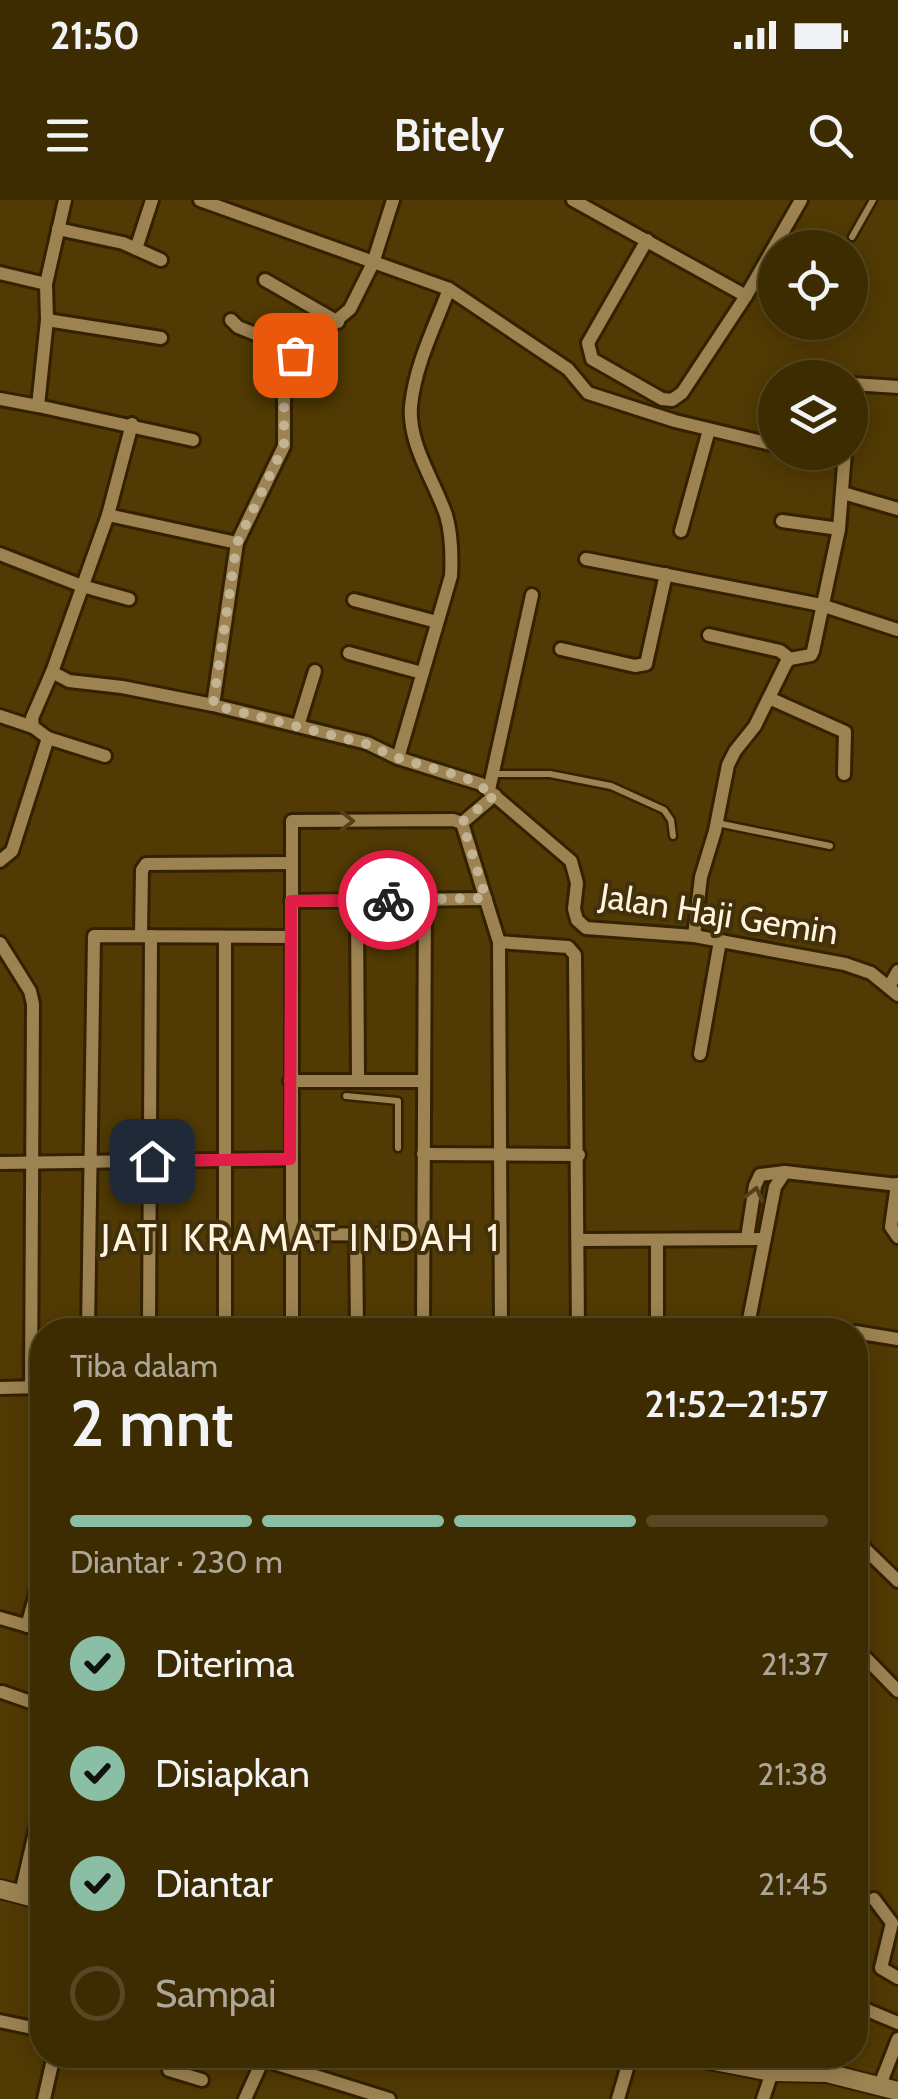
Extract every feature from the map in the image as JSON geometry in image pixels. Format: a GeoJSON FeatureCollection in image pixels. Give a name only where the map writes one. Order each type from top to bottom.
{"type":"FeatureCollection","features":[{"type":"Feature","properties":{"kind":"street"},"geometry":{"type":"LineString","coordinates":[[38,406],[46,284],[65,200]]}},
{"type":"Feature","properties":{"kind":"street"},"geometry":{"type":"LineString","coordinates":[[136,249],[152,200]]}},
{"type":"Feature","properties":{"kind":"street"},"geometry":{"type":"LineString","coordinates":[[200,200],[449,288],[568,369],[588,393],[620,406],[758,441]]}},
{"type":"Feature","properties":{"kind":"street"},"geometry":{"type":"LineString","coordinates":[[213,705],[237,543],[284,446],[284,393],[298,351],[350,309],[373,262],[394,200]]}},
{"type":"Feature","properties":{"kind":"street"},"geometry":{"type":"LineString","coordinates":[[572,200],[746,296]]}},
{"type":"Feature","properties":{"kind":"street"},"geometry":{"type":"LineString","coordinates":[[647,240],[588,343],[588,351],[592,359],[662,400],[672,400],[682,393],[746,296],[801,200]]}},
{"type":"Feature","properties":{"kind":"street"},"geometry":{"type":"LineString","coordinates":[[58,229],[136,249],[161,260]]}},
{"type":"Feature","properties":{"kind":"street"},"geometry":{"type":"LineString","coordinates":[[0,273],[46,284]]}},
{"type":"Feature","properties":{"kind":"street"},"geometry":{"type":"LineString","coordinates":[[265,280],[338,322]]}},
{"type":"Feature","properties":{"kind":"street"},"geometry":{"type":"LineString","coordinates":[[398,758],[452,576],[446,517],[414,429],[411,407],[420,366],[449,288]]}},
{"type":"Feature","properties":{"kind":"street"},"geometry":{"type":"LineString","coordinates":[[46,320],[161,338]]}},
{"type":"Feature","properties":{"kind":"street"},"geometry":{"type":"LineString","coordinates":[[231,320],[238,327],[298,351]]}},
{"type":"Feature","properties":{"kind":"street"},"geometry":{"type":"LineString","coordinates":[[868,385],[898,386]]}},
{"type":"Feature","properties":{"kind":"street"},"geometry":{"type":"LineString","coordinates":[[1,402],[132,424],[192,440]]}},
{"type":"Feature","properties":{"kind":"street"},"geometry":{"type":"LineString","coordinates":[[32,727],[32,718],[108,516],[132,424]]}},
{"type":"Feature","properties":{"kind":"street"},"geometry":{"type":"LineString","coordinates":[[681,532],[710,430]]}},
{"type":"Feature","properties":{"kind":"street"},"geometry":{"type":"LineString","coordinates":[[709,635],[780,651],[790,659],[806,657],[813,651],[839,529],[844,470]]}},
{"type":"Feature","properties":{"kind":"street"},"geometry":{"type":"LineString","coordinates":[[843,493],[898,508]]}},
{"type":"Feature","properties":{"kind":"street"},"geometry":{"type":"LineString","coordinates":[[108,516],[237,543]]}},
{"type":"Feature","properties":{"kind":"street"},"geometry":{"type":"LineString","coordinates":[[782,521],[839,529]]}},
{"type":"Feature","properties":{"kind":"street"},"geometry":{"type":"LineString","coordinates":[[0,554],[128,599]]}},
{"type":"Feature","properties":{"kind":"street"},"geometry":{"type":"LineString","coordinates":[[586,559],[821,605],[898,630]]}},
{"type":"Feature","properties":{"kind":"street"},"geometry":{"type":"LineString","coordinates":[[561,649],[636,666],[646,664],[666,574]]}},
{"type":"Feature","properties":{"kind":"street"},"geometry":{"type":"LineString","coordinates":[[292,1318],[292,821],[462,822],[492,792],[532,595]]}},
{"type":"Feature","properties":{"kind":"street"},"geometry":{"type":"LineString","coordinates":[[354,600],[437,622]]}},
{"type":"Feature","properties":{"kind":"street"},"geometry":{"type":"LineString","coordinates":[[349,653],[422,673]]}},
{"type":"Feature","properties":{"kind":"street"},"geometry":{"type":"LineString","coordinates":[[694,936],[701,877],[728,765],[755,726],[790,659]]}},
{"type":"Feature","properties":{"kind":"street"},"geometry":{"type":"LineString","coordinates":[[298,726],[315,671]]}},
{"type":"Feature","properties":{"kind":"street","name":"Jalan Haji Gemin"},"geometry":{"type":"LineString","coordinates":[[52,672],[68,681],[122,687],[298,726],[466,778],[492,792],[570,861],[577,884],[574,909],[577,920],[586,928],[694,936],[846,964],[871,973],[894,991]]}},
{"type":"Feature","properties":{"kind":"street"},"geometry":{"type":"LineString","coordinates":[[769,698],[845,732],[844,774]]}},
{"type":"Feature","properties":{"kind":"street"},"geometry":{"type":"LineString","coordinates":[[0,716],[32,727],[48,738],[105,756]]}},
{"type":"Feature","properties":{"kind":"street"},"geometry":{"type":"LineString","coordinates":[[0,860],[12,851],[48,738]]}},
{"type":"Feature","properties":{"kind":"street"},"geometry":{"type":"LineString","coordinates":[[462,822],[499,942],[501,1318]]}},
{"type":"Feature","properties":{"kind":"street"},"geometry":{"type":"LineString","coordinates":[[149,1318],[152,1161],[142,870],[146,864],[292,863]]}},
{"type":"Feature","properties":{"kind":"street"},"geometry":{"type":"LineString","coordinates":[[291,901],[486,898]]}},
{"type":"Feature","properties":{"kind":"street"},"geometry":{"type":"LineString","coordinates":[[357,900],[366,1081]]}},
{"type":"Feature","properties":{"kind":"street"},"geometry":{"type":"LineString","coordinates":[[423,1318],[424,900]]}},
{"type":"Feature","properties":{"kind":"street"},"geometry":{"type":"LineString","coordinates":[[88,1318],[94,936],[291,937]]}},
{"type":"Feature","properties":{"kind":"street"},"geometry":{"type":"LineString","coordinates":[[224,1318],[225,937]]}},
{"type":"Feature","properties":{"kind":"street"},"geometry":{"type":"LineString","coordinates":[[700,1054],[720,941]]}},
{"type":"Feature","properties":{"kind":"street"},"geometry":{"type":"LineString","coordinates":[[499,942],[568,947],[575,955],[578,1318]]}},
{"type":"Feature","properties":{"kind":"street"},"geometry":{"type":"LineString","coordinates":[[0,943],[30,991],[35,1318]]}},
{"type":"Feature","properties":{"kind":"street"},"geometry":{"type":"LineString","coordinates":[[894,991],[898,971]]}},
{"type":"Feature","properties":{"kind":"street"},"geometry":{"type":"LineString","coordinates":[[290,1081],[423,1081]]}},
{"type":"Feature","properties":{"kind":"street"},"geometry":{"type":"LineString","coordinates":[[423,1154],[579,1155]]}},
{"type":"Feature","properties":{"kind":"street"},"geometry":{"type":"LineString","coordinates":[[0,1164],[290,1159]]}},
{"type":"Feature","properties":{"kind":"street"},"geometry":{"type":"LineString","coordinates":[[749,1318],[775,1188],[786,1172]]}},
{"type":"Feature","properties":{"kind":"street"},"geometry":{"type":"LineString","coordinates":[[747,1238],[754,1186],[760,1175],[786,1172],[898,1184],[891,1228],[898,1237]]}},
{"type":"Feature","properties":{"kind":"street"},"geometry":{"type":"LineString","coordinates":[[291,1234],[422,1235]]}},
{"type":"Feature","properties":{"kind":"street"},"geometry":{"type":"LineString","coordinates":[[356,1234],[357,1318]]}},
{"type":"Feature","properties":{"kind":"street"},"geometry":{"type":"LineString","coordinates":[[578,1240],[764,1239]]}},
{"type":"Feature","properties":{"kind":"street"},"geometry":{"type":"LineString","coordinates":[[657,1318],[658,1240]]}},
{"type":"Feature","properties":{"kind":"street"},"geometry":{"type":"LineString","coordinates":[[868,1334],[898,1339]]}},
{"type":"Feature","properties":{"kind":"street"},"geometry":{"type":"LineString","coordinates":[[0,1388],[30,1388]]}},
{"type":"Feature","properties":{"kind":"street"},"geometry":{"type":"LineString","coordinates":[[868,1552],[898,1582]]}},
{"type":"Feature","properties":{"kind":"street"},"geometry":{"type":"LineString","coordinates":[[0,1618],[28,1626],[30,1618]]}},
{"type":"Feature","properties":{"kind":"street"},"geometry":{"type":"LineString","coordinates":[[868,1660],[898,1691]]}},
{"type":"Feature","properties":{"kind":"street"},"geometry":{"type":"LineString","coordinates":[[2,1692],[30,1702]]}},
{"type":"Feature","properties":{"kind":"street"},"geometry":{"type":"LineString","coordinates":[[20,1894],[30,1852]]}},
{"type":"Feature","properties":{"kind":"street"},"geometry":{"type":"LineString","coordinates":[[0,1889],[30,1897]]}},
{"type":"Feature","properties":{"kind":"street"},"geometry":{"type":"LineString","coordinates":[[874,1899],[892,1924],[881,1968],[898,1978]]}},
{"type":"Feature","properties":{"kind":"street"},"geometry":{"type":"LineString","coordinates":[[868,2010],[898,2023]]}},
{"type":"Feature","properties":{"kind":"street"},"geometry":{"type":"LineString","coordinates":[[0,2021],[30,2027]]}},
{"type":"Feature","properties":{"kind":"street"},"geometry":{"type":"LineString","coordinates":[[752,2068],[827,2074],[889,2088],[898,2039]]}},
{"type":"Feature","properties":{"kind":"street"},"geometry":{"type":"LineString","coordinates":[[44,2099],[51,2068]]}},
{"type":"Feature","properties":{"kind":"street"},"geometry":{"type":"LineString","coordinates":[[170,2068],[202,2080]]}},
{"type":"Feature","properties":{"kind":"street"},"geometry":{"type":"LineString","coordinates":[[244,2099],[259,2068]]}},
{"type":"Feature","properties":{"kind":"street"},"geometry":{"type":"LineString","coordinates":[[296,2068],[384,2098]]}},
{"type":"Feature","properties":{"kind":"street"},"geometry":{"type":"LineString","coordinates":[[618,2099],[627,2068]]}},
{"type":"Feature","properties":{"kind":"street"},"geometry":{"type":"LineString","coordinates":[[763,2099],[772,2072]]}},
{"type":"Feature","properties":{"kind":"lane"},"geometry":{"type":"LineString","coordinates":[[856,230],[873,200]]}},
{"type":"Feature","properties":{"kind":"lane"},"geometry":{"type":"LineString","coordinates":[[494,774],[550,774],[611,786],[664,810],[671,820],[673,836]]}},
{"type":"Feature","properties":{"kind":"lane"},"geometry":{"type":"LineString","coordinates":[[716,823],[830,846]]}},
{"type":"Feature","properties":{"kind":"lane"},"geometry":{"type":"LineString","coordinates":[[366,1081],[373,1098]]}},
{"type":"Feature","properties":{"kind":"lane"},"geometry":{"type":"LineString","coordinates":[[346,1096],[398,1101],[398,1148]]}},
{"type":"Feature","properties":{"kind":"way so far"},"geometry":{"type":"LineString","coordinates":[[295,355],[284,393],[284,446],[237,543],[213,705],[366,744],[466,778],[495,795],[462,822],[486,898],[388,900]]}},
{"type":"Feature","properties":{"kind":"district","name":"JATI KRAMAT INDAH 1"},"geometry":{"type":"Point","coordinates":[301,1238]}},
{"type":"Feature","properties":{"kind":"route"},"geometry":{"type":"LineString","coordinates":[[152,1161],[290,1159],[291,901],[388,900]]}}]}
